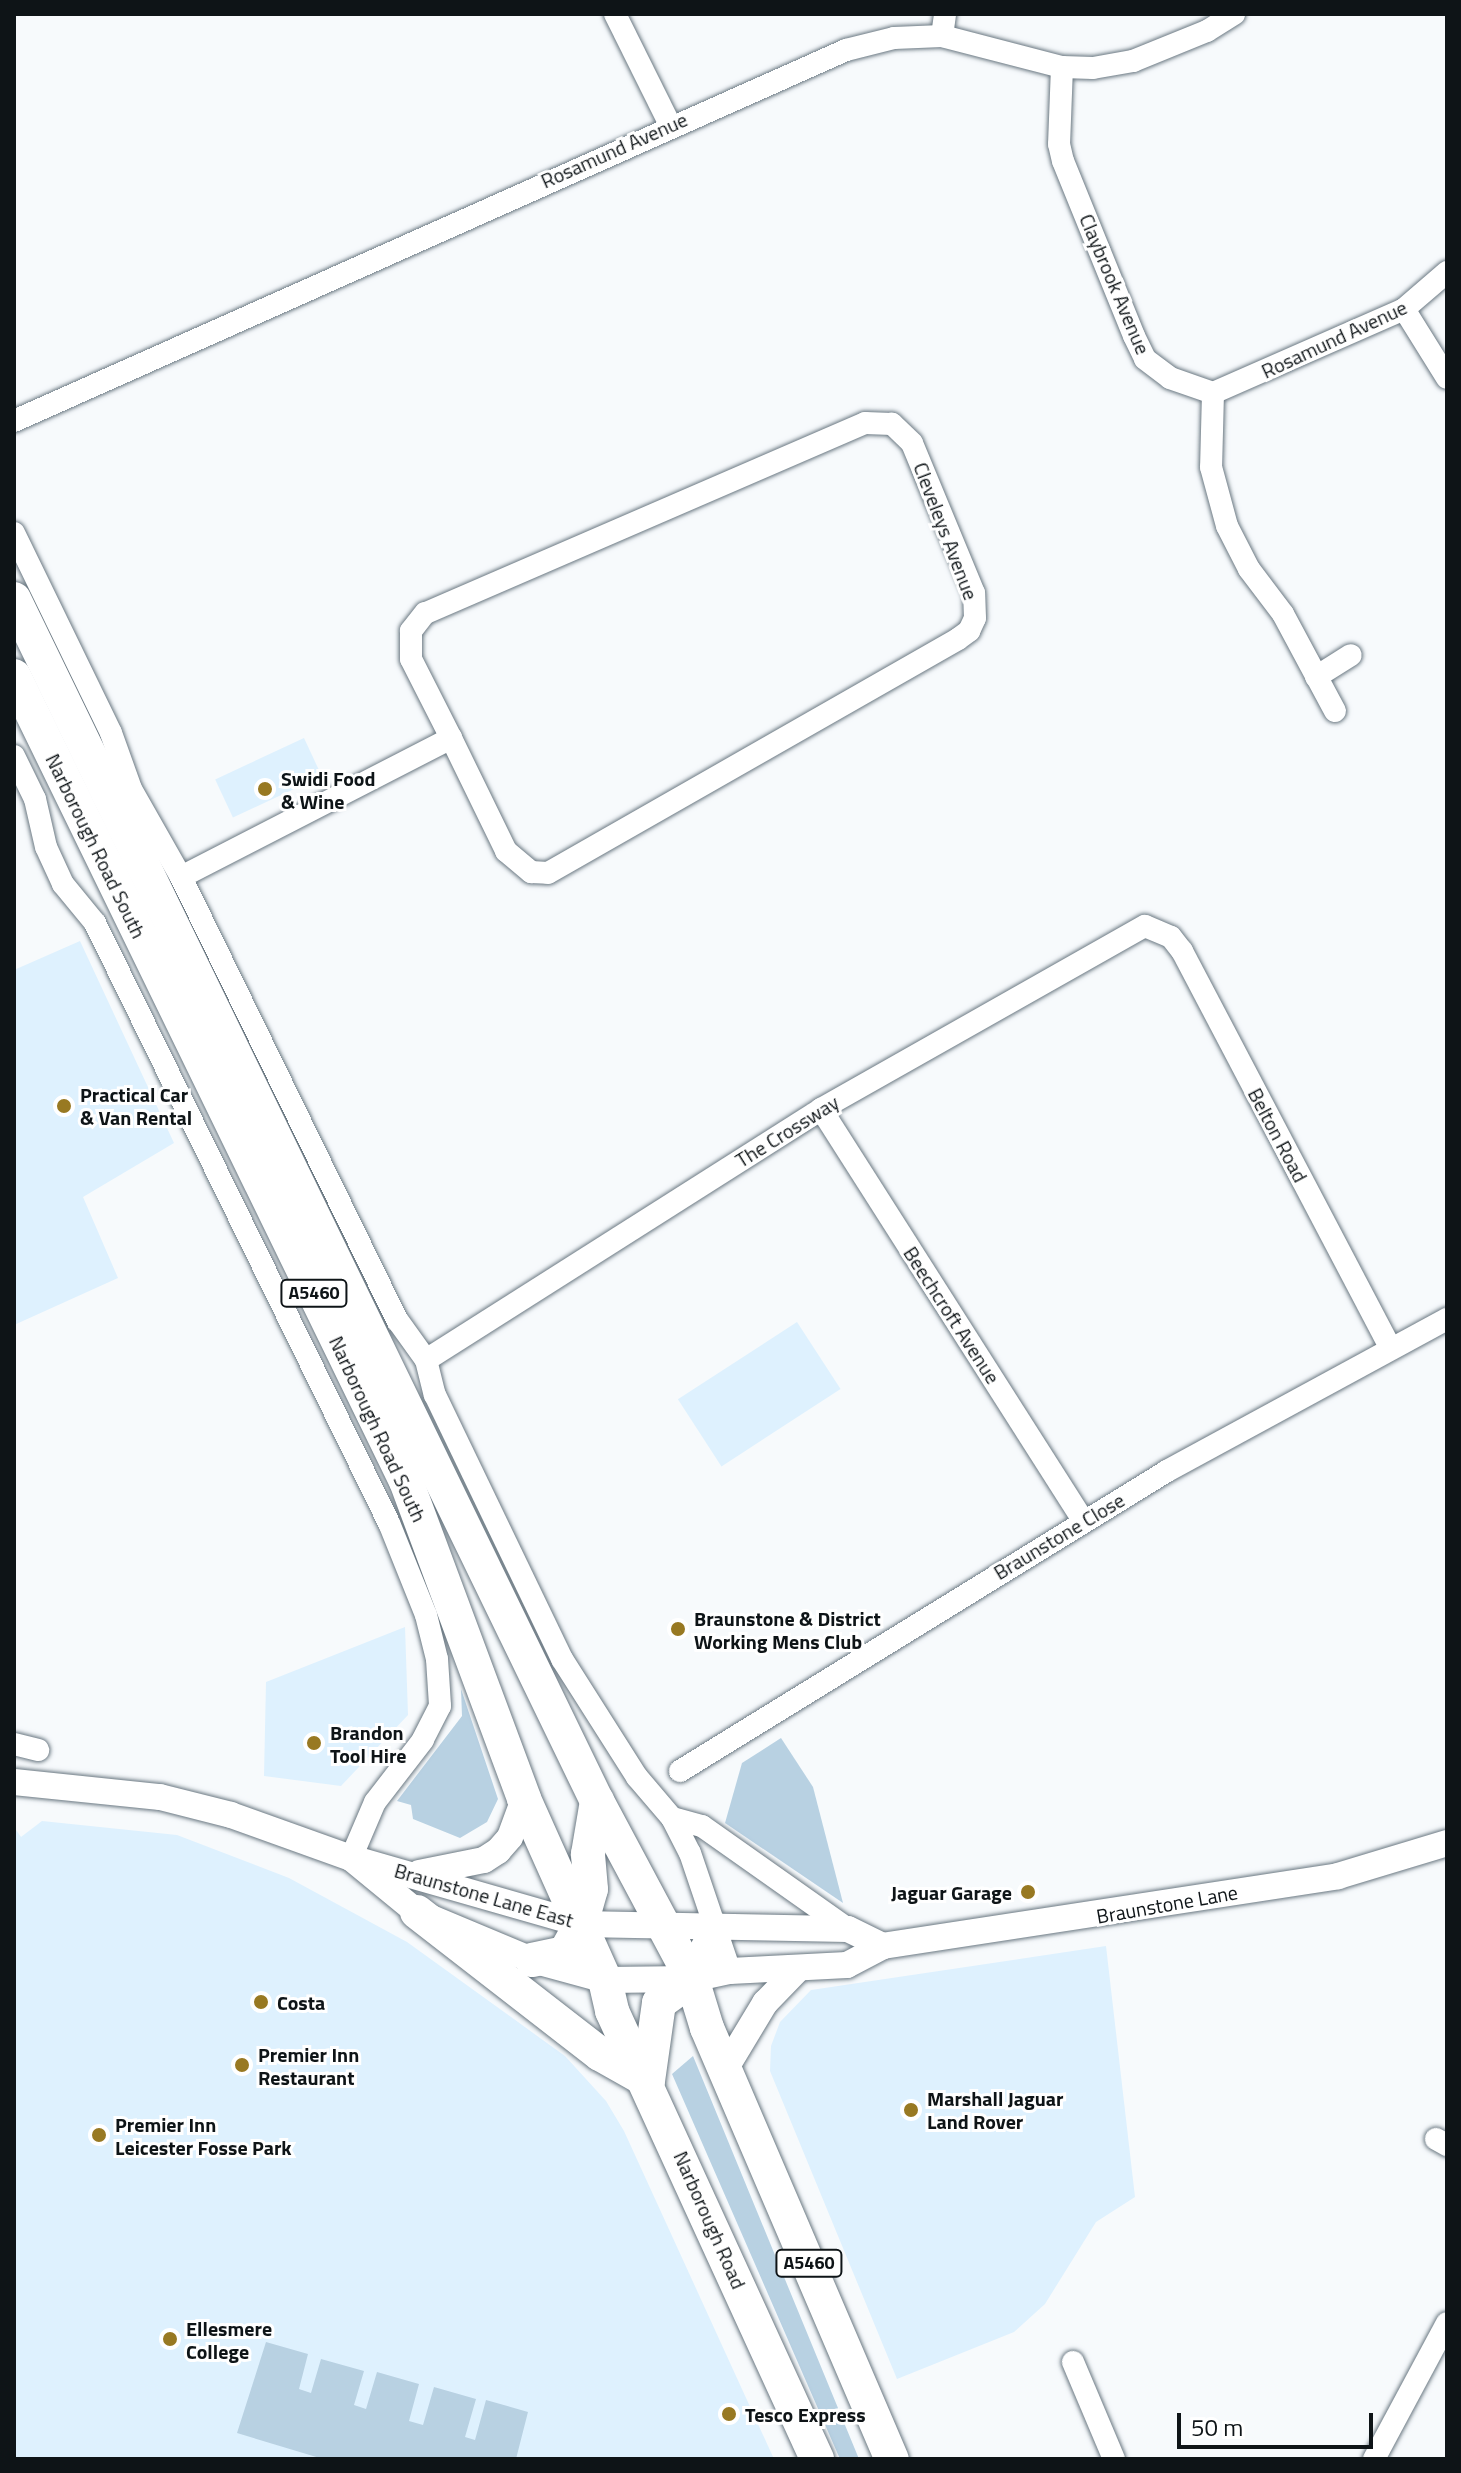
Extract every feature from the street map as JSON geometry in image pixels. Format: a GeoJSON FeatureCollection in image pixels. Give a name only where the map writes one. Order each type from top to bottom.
{"type":"FeatureCollection","features":[{"type":"Feature","properties":{"kind":"main road","name":"Narborough Road South"},"geometry":{"type":"LineString","coordinates":[[14,599],[597,1801],[692,1979]]}},
{"type":"Feature","properties":{"kind":"main road","name":"Narborough Road South"},"geometry":{"type":"LineString","coordinates":[[14,676],[406,1481],[524,1799],[605,1980]]}},
{"type":"Feature","properties":{"kind":"main road"},"geometry":{"type":"LineString","coordinates":[[532,1960],[565,1953],[581,1924],[591,1889],[588,1854],[597,1801]]}},
{"type":"Feature","properties":{"kind":"main road"},"geometry":{"type":"LineString","coordinates":[[417,1912],[600,2054],[648,2081],[659,2003],[692,1979],[717,1930]]}},
{"type":"Feature","properties":{"kind":"main road","name":"A5460"},"geometry":{"type":"LineString","coordinates":[[692,1979],[707,2028],[727,2066],[892,2459]]}},
{"type":"Feature","properties":{"kind":"main road","name":"Narborough Road"},"geometry":{"type":"LineString","coordinates":[[605,1980],[612,2011],[648,2081],[817,2459]]}},
{"type":"Feature","properties":{"kind":"street"},"geometry":{"type":"LineString","coordinates":[[615,14],[670,125]]}},
{"type":"Feature","properties":{"kind":"street","name":"Rosamund Avenue"},"geometry":{"type":"LineString","coordinates":[[14,421],[670,125],[846,50],[944,25],[1062,67],[1133,61],[1207,31],[1234,14]]}},
{"type":"Feature","properties":{"kind":"street","name":"Claybrook Avenue"},"geometry":{"type":"LineString","coordinates":[[1062,67],[1061,152],[1134,336],[1145,359],[1170,378],[1213,393]]}},
{"type":"Feature","properties":{"kind":"street","name":"Rosamund Avenue"},"geometry":{"type":"LineString","coordinates":[[1213,393],[1404,309],[1447,272]]}},
{"type":"Feature","properties":{"kind":"street"},"geometry":{"type":"LineString","coordinates":[[1404,309],[1447,378]]}},
{"type":"Feature","properties":{"kind":"street"},"geometry":{"type":"LineString","coordinates":[[1213,393],[1211,467],[1227,526],[1335,711]]}},
{"type":"Feature","properties":{"kind":"street","name":"Cleveleys Avenue"},"geometry":{"type":"LineString","coordinates":[[865,423],[892,424],[912,443],[974,593],[975,618],[958,639],[548,873],[531,872],[506,851],[451,738],[411,659],[411,631],[425,613],[865,423]]}},
{"type":"Feature","properties":{"kind":"street","name":"Narborough Road South"},"geometry":{"type":"LineString","coordinates":[[14,533],[111,733],[131,789],[181,877],[398,1321],[426,1360],[435,1395],[517,1564],[593,1710],[637,1777],[672,1818],[703,1883],[730,1971]]}},
{"type":"Feature","properties":{"kind":"street"},"geometry":{"type":"LineString","coordinates":[[1316,677],[1351,655]]}},
{"type":"Feature","properties":{"kind":"street"},"geometry":{"type":"LineString","coordinates":[[181,877],[451,738]]}},
{"type":"Feature","properties":{"kind":"street","name":"Narborough Road South"},"geometry":{"type":"LineString","coordinates":[[14,756],[35,799],[46,847],[63,884],[95,923],[389,1523],[426,1615],[440,1672],[440,1706],[423,1740],[375,1802],[351,1858]]}},
{"type":"Feature","properties":{"kind":"street","name":"The Crossway"},"geometry":{"type":"LineString","coordinates":[[426,1360],[821,1109],[1131,930],[1159,928]]}},
{"type":"Feature","properties":{"kind":"street","name":"Belton Road"},"geometry":{"type":"LineString","coordinates":[[1159,928],[1182,951],[1390,1348]]}},
{"type":"Feature","properties":{"kind":"street","name":"Beechcroft Avenue"},"geometry":{"type":"LineString","coordinates":[[821,1109],[1083,1521]]}},
{"type":"Feature","properties":{"kind":"street","name":"Braunstone Close"},"geometry":{"type":"LineString","coordinates":[[680,1771],[1083,1521],[1447,1319]]}},
{"type":"Feature","properties":{"kind":"street","name":"Narborough Road South"},"geometry":{"type":"LineString","coordinates":[[517,1564],[526,1650]]}},
{"type":"Feature","properties":{"kind":"street"},"geometry":{"type":"LineString","coordinates":[[14,1744],[38,1750]]}},
{"type":"Feature","properties":{"kind":"street","name":"Braunstone Lane East"},"geometry":{"type":"LineString","coordinates":[[14,1782],[160,1797],[260,1824],[351,1858],[416,1874],[581,1924],[667,1928]]}},
{"type":"Feature","properties":{"kind":"street"},"geometry":{"type":"LineString","coordinates":[[416,1874],[484,1860],[498,1851],[510,1837],[524,1799]]}},
{"type":"Feature","properties":{"kind":"street"},"geometry":{"type":"LineString","coordinates":[[672,1818],[702,1826],[848,1929],[883,1946]]}},
{"type":"Feature","properties":{"kind":"street","name":"Braunstone Lane"},"geometry":{"type":"LineString","coordinates":[[692,1979],[730,1971],[847,1965],[883,1946],[1338,1876],[1447,1843]]}},
{"type":"Feature","properties":{"kind":"street","name":"Braunstone Lane East"},"geometry":{"type":"LineString","coordinates":[[351,1858],[417,1912],[532,1960],[605,1980],[692,1979]]}},
{"type":"Feature","properties":{"kind":"street"},"geometry":{"type":"LineString","coordinates":[[667,1928],[848,1929]]}},
{"type":"Feature","properties":{"kind":"street"},"geometry":{"type":"LineString","coordinates":[[727,2066],[765,2003],[798,1969]]}},
{"type":"Feature","properties":{"kind":"street"},"geometry":{"type":"LineString","coordinates":[[1374,2459],[1438,2360],[1447,2323]]}},
{"type":"Feature","properties":{"kind":"street"},"geometry":{"type":"LineString","coordinates":[[1073,2362],[1114,2459]]}},
{"type":"Feature","properties":{"kind":"shaded area"},"geometry":{"type":"Polygon","coordinates":[[[304,738],[322,776],[233,817],[215,779],[304,738]]]}},
{"type":"Feature","properties":{"kind":"shaded area"},"geometry":{"type":"Polygon","coordinates":[[[80,941],[174,1143],[83,1197],[118,1278],[14,1325],[14,970],[80,941]]]}},
{"type":"Feature","properties":{"kind":"shaded area"},"geometry":{"type":"Polygon","coordinates":[[[797,1322],[841,1389],[721,1466],[678,1399],[797,1322]]]}},
{"type":"Feature","properties":{"kind":"shaded area"},"geometry":{"type":"Polygon","coordinates":[[[405,1627],[408,1715],[341,1786],[264,1776],[266,1682],[405,1627]]]}},
{"type":"Feature","properties":{"kind":"shaded area"},"geometry":{"type":"Polygon","coordinates":[[[461,1689],[498,1799],[487,1822],[460,1838],[413,1819],[411,1805],[397,1801],[462,1716],[461,1689]]]}},
{"type":"Feature","properties":{"kind":"shaded area"},"geometry":{"type":"Polygon","coordinates":[[[781,1738],[813,1787],[843,1903],[725,1823],[742,1763],[781,1738]]]}},
{"type":"Feature","properties":{"kind":"shaded area"},"geometry":{"type":"Polygon","coordinates":[[[42,1821],[177,1835],[289,1878],[407,1942],[565,2056],[606,2101],[624,2131],[774,2459],[14,2459],[14,1827],[21,1837],[42,1821]]]}},
{"type":"Feature","properties":{"kind":"shaded area"},"geometry":{"type":"Polygon","coordinates":[[[1106,1946],[1135,2197],[1096,2222],[1045,2304],[1014,2332],[897,2379],[770,2071],[771,2046],[780,2022],[811,1990],[1106,1946]]]}},
{"type":"Feature","properties":{"kind":"shaded area"},"geometry":{"type":"Polygon","coordinates":[[[693,2056],[859,2459],[840,2459],[672,2074],[693,2056]]]}},
{"type":"Feature","properties":{"kind":"shaded area"},"geometry":{"type":"Polygon","coordinates":[[[266,2342],[308,2354],[299,2389],[311,2393],[321,2359],[364,2371],[354,2405],[366,2409],[377,2372],[419,2384],[409,2421],[423,2425],[434,2387],[476,2399],[465,2437],[475,2440],[486,2400],[528,2412],[516,2459],[323,2459],[237,2433],[266,2342]]]}},
{"type":"Feature","properties":{"kind":"place","name":"Swidi Food & Wine"},"geometry":{"type":"Point","coordinates":[265,789]}},
{"type":"Feature","properties":{"kind":"place","name":"Practical Car & Van Rental"},"geometry":{"type":"Point","coordinates":[64,1106]}},
{"type":"Feature","properties":{"kind":"place","name":"Braunstone & District Working Mens Club"},"geometry":{"type":"Point","coordinates":[678,1629]}},
{"type":"Feature","properties":{"kind":"place","name":"Brandon Tool Hire"},"geometry":{"type":"Point","coordinates":[314,1743]}},
{"type":"Feature","properties":{"kind":"place","name":"Jaguar Garage"},"geometry":{"type":"Point","coordinates":[1028,1892]}},
{"type":"Feature","properties":{"kind":"place","name":"Costa"},"geometry":{"type":"Point","coordinates":[261,2002]}},
{"type":"Feature","properties":{"kind":"place","name":"Premier Inn Restaurant"},"geometry":{"type":"Point","coordinates":[242,2065]}},
{"type":"Feature","properties":{"kind":"place","name":"Marshall Jaguar Land Rover"},"geometry":{"type":"Point","coordinates":[911,2110]}},
{"type":"Feature","properties":{"kind":"place","name":"Premier Inn Leicester Fosse Park"},"geometry":{"type":"Point","coordinates":[99,2135]}},
{"type":"Feature","properties":{"kind":"place","name":"Ellesmere College"},"geometry":{"type":"Point","coordinates":[170,2339]}},
{"type":"Feature","properties":{"kind":"place","name":"Tesco Express"},"geometry":{"type":"Point","coordinates":[729,2414]}}]}
